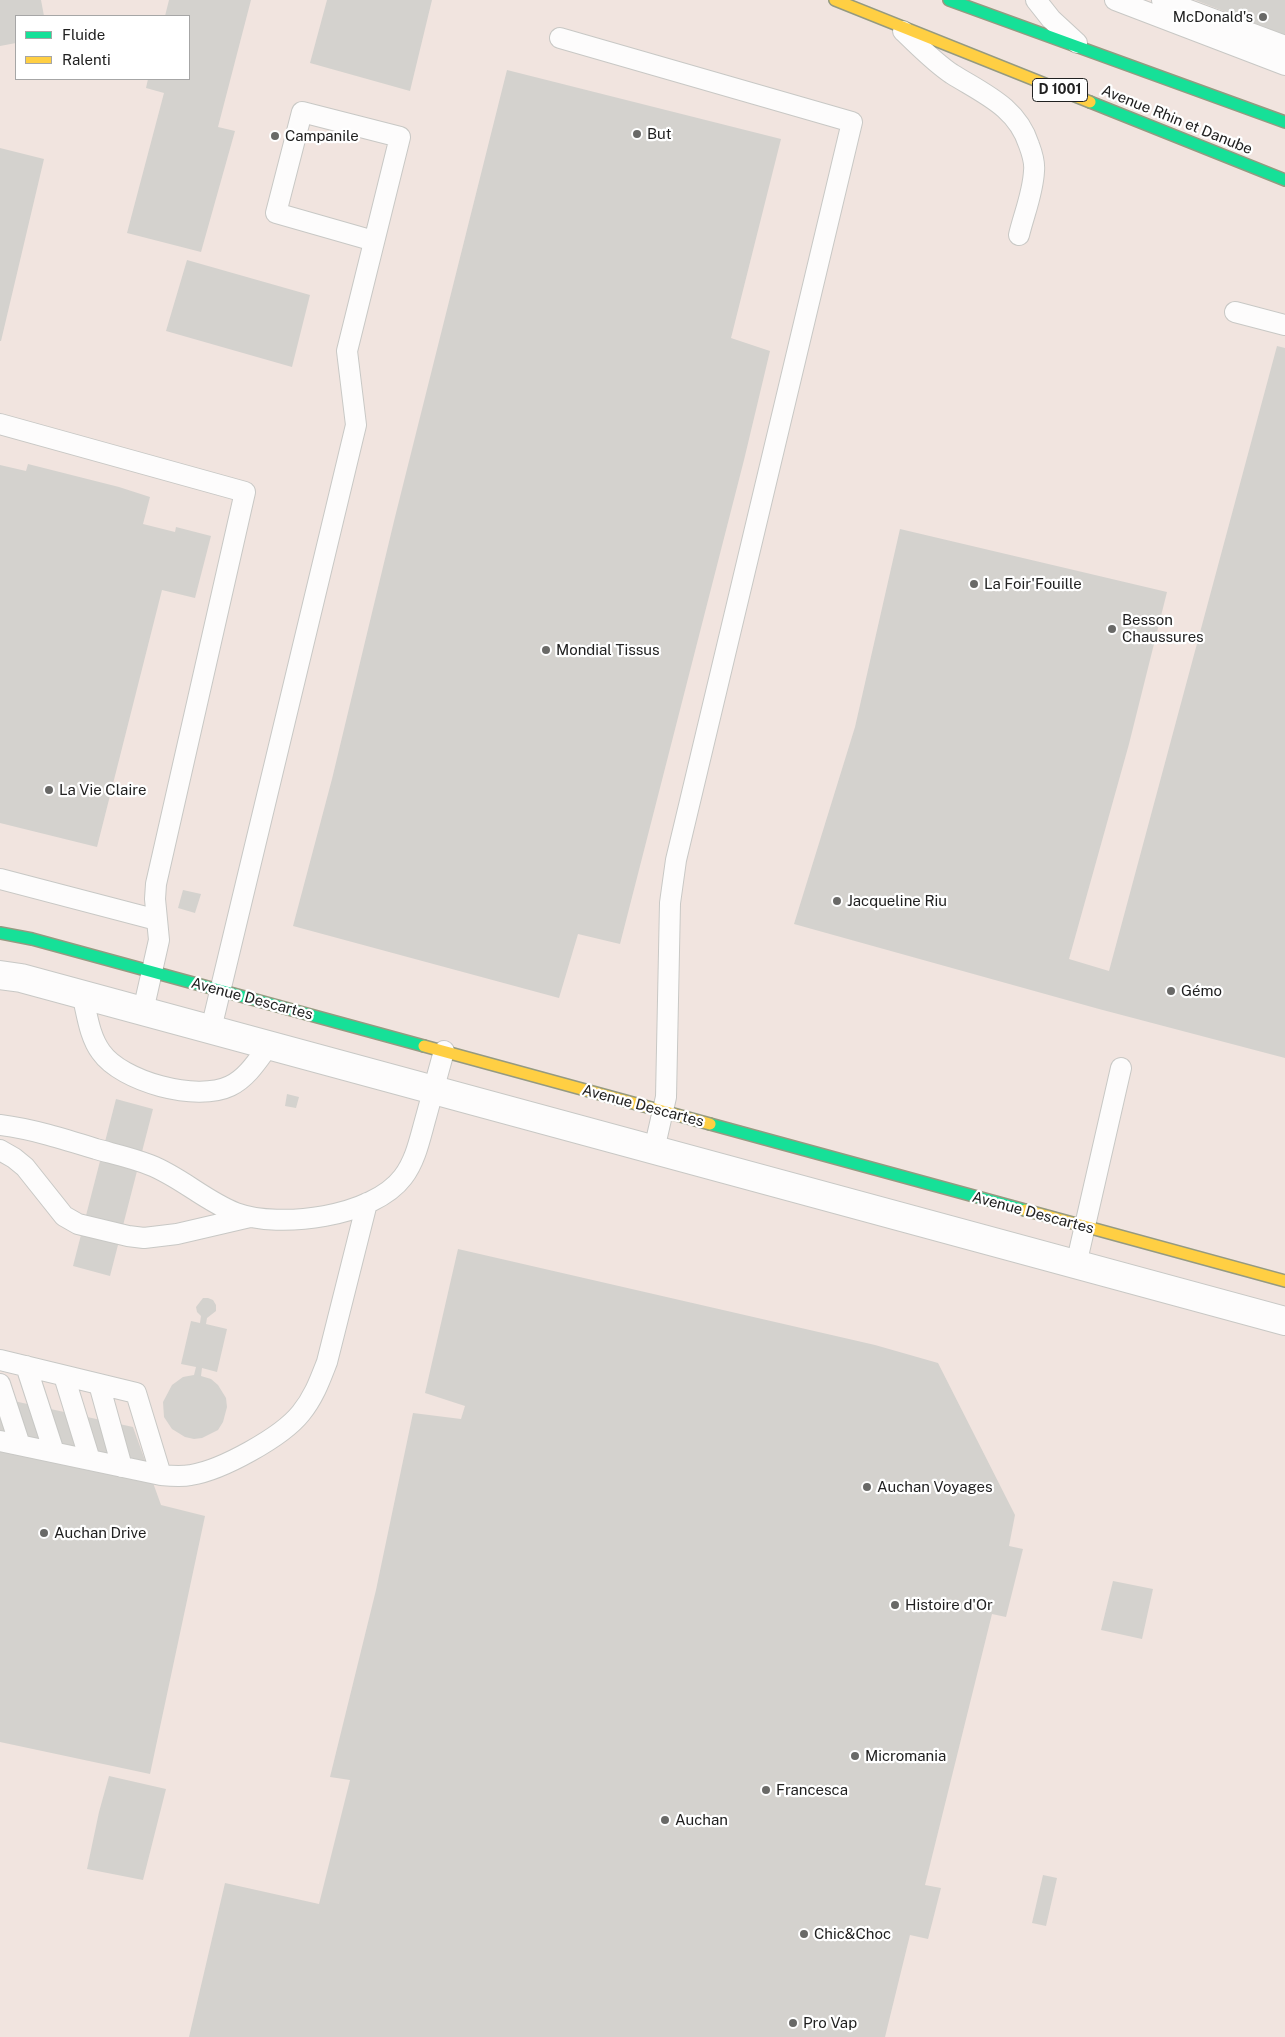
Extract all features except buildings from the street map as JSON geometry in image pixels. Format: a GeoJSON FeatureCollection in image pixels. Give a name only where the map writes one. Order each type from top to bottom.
{"type":"FeatureCollection","features":[{"type":"Feature","properties":{"kind":"street","name":"Avenue Rhin et Danube"},"geometry":{"type":"LineString","coordinates":[[835,0],[1285,180]]}},
{"type":"Feature","properties":{"kind":"street"},"geometry":{"type":"LineString","coordinates":[[949,0],[1285,122]]}},
{"type":"Feature","properties":{"kind":"street","name":"Avenue Descartes"},"geometry":{"type":"LineString","coordinates":[[0,934],[32,939],[1285,1281]]}},
{"type":"Feature","properties":{"kind":"street"},"geometry":{"type":"LineString","coordinates":[[0,975],[21,978],[82,994],[1285,1321]]}},
{"type":"Feature","properties":{"kind":"lane"},"geometry":{"type":"LineString","coordinates":[[1036,0],[1051,19],[1084,50]]}},
{"type":"Feature","properties":{"kind":"lane"},"geometry":{"type":"LineString","coordinates":[[1115,0],[1285,65]]}},
{"type":"Feature","properties":{"kind":"lane"},"geometry":{"type":"LineString","coordinates":[[1162,0],[1285,46]]}},
{"type":"Feature","properties":{"kind":"lane"},"geometry":{"type":"LineString","coordinates":[[894,23],[934,61],[996,101],[1015,117],[1026,134],[1032,152],[1034,170],[1032,189],[1019,235]]}},
{"type":"Feature","properties":{"kind":"lane"},"geometry":{"type":"LineString","coordinates":[[560,38],[852,122],[676,860],[670,903],[666,1080],[654,1150]]}},
{"type":"Feature","properties":{"kind":"lane"},"geometry":{"type":"LineString","coordinates":[[211,1029],[356,426],[347,352],[400,136],[302,112],[276,213],[374,241]]}},
{"type":"Feature","properties":{"kind":"lane"},"geometry":{"type":"LineString","coordinates":[[1235,312],[1285,325]]}},
{"type":"Feature","properties":{"kind":"lane"},"geometry":{"type":"LineString","coordinates":[[0,424],[245,492],[156,884],[155,899],[159,940],[143,1011]]}},
{"type":"Feature","properties":{"kind":"lane"},"geometry":{"type":"LineString","coordinates":[[0,879],[157,920]]}},
{"type":"Feature","properties":{"kind":"lane"},"geometry":{"type":"LineString","coordinates":[[82,994],[92,1034],[99,1050],[108,1062],[121,1071],[145,1081],[186,1092],[214,1092],[238,1081],[250,1070],[269,1045]]}},
{"type":"Feature","properties":{"kind":"lane"},"geometry":{"type":"LineString","coordinates":[[0,1150],[14,1158],[25,1168],[64,1216],[78,1224],[128,1236],[144,1238],[177,1234],[250,1217],[295,1219],[344,1212],[383,1195],[403,1178],[417,1149],[444,1051]]}},
{"type":"Feature","properties":{"kind":"lane"},"geometry":{"type":"LineString","coordinates":[[1076,1265],[1121,1068]]}},
{"type":"Feature","properties":{"kind":"lane"},"geometry":{"type":"LineString","coordinates":[[0,1125],[62,1138],[149,1165],[178,1178],[223,1207],[250,1217]]}},
{"type":"Feature","properties":{"kind":"lane"},"geometry":{"type":"LineString","coordinates":[[0,1441],[161,1475],[193,1475],[226,1463],[270,1439],[300,1415],[311,1399],[327,1362],[367,1203]]}},
{"type":"Feature","properties":{"kind":"lane"},"geometry":{"type":"LineString","coordinates":[[0,1360],[136,1393],[161,1475]]}},
{"type":"Feature","properties":{"kind":"lane"},"geometry":{"type":"LineString","coordinates":[[26,1366],[54,1452]]}},
{"type":"Feature","properties":{"kind":"lane"},"geometry":{"type":"LineString","coordinates":[[64,1376],[90,1460]]}},
{"type":"Feature","properties":{"kind":"lane"},"geometry":{"type":"LineString","coordinates":[[0,1384],[20,1445]]}},
{"type":"Feature","properties":{"kind":"lane"},"geometry":{"type":"LineString","coordinates":[[98,1384],[122,1467]]}},
{"type":"Feature","properties":{"kind":"shaded area"},"geometry":{"type":"Polygon","coordinates":[[[0,0],[1285,0],[1285,2037],[0,2037],[0,0]]]}},
{"type":"Feature","properties":{"kind":"traffic: fast"},"geometry":{"type":"LineString","coordinates":[[949,0],[1285,122]]}},
{"type":"Feature","properties":{"kind":"traffic: fast"},"geometry":{"type":"LineString","coordinates":[[1090,102],[1285,180]]}},
{"type":"Feature","properties":{"kind":"traffic: fast"},"geometry":{"type":"LineString","coordinates":[[0,933],[32,939],[424,1046]]}},
{"type":"Feature","properties":{"kind":"traffic: fast"},"geometry":{"type":"LineString","coordinates":[[710,1124],[1025,1210]]}},
{"type":"Feature","properties":{"kind":"traffic: slow"},"geometry":{"type":"LineString","coordinates":[[835,0],[1090,102]]}},
{"type":"Feature","properties":{"kind":"traffic: slow"},"geometry":{"type":"LineString","coordinates":[[424,1046],[710,1124]]}},
{"type":"Feature","properties":{"kind":"traffic: slow"},"geometry":{"type":"LineString","coordinates":[[1025,1210],[1285,1281]]}},
{"type":"Feature","properties":{"kind":"place","name":"McDonald's"},"geometry":{"type":"Point","coordinates":[1263,17]}},
{"type":"Feature","properties":{"kind":"place","name":"But"},"geometry":{"type":"Point","coordinates":[637,134]}},
{"type":"Feature","properties":{"kind":"place","name":"Campanile"},"geometry":{"type":"Point","coordinates":[275,136]}},
{"type":"Feature","properties":{"kind":"place","name":"La Foir'Fouille"},"geometry":{"type":"Point","coordinates":[974,584]}},
{"type":"Feature","properties":{"kind":"place","name":"Besson Chaussures"},"geometry":{"type":"Point","coordinates":[1112,629]}},
{"type":"Feature","properties":{"kind":"place","name":"Mondial Tissus"},"geometry":{"type":"Point","coordinates":[546,650]}},
{"type":"Feature","properties":{"kind":"place","name":"La Vie Claire"},"geometry":{"type":"Point","coordinates":[49,790]}},
{"type":"Feature","properties":{"kind":"place","name":"Jacqueline Riu"},"geometry":{"type":"Point","coordinates":[837,901]}},
{"type":"Feature","properties":{"kind":"place","name":"Gémo"},"geometry":{"type":"Point","coordinates":[1171,991]}},
{"type":"Feature","properties":{"kind":"place","name":"Auchan Voyages"},"geometry":{"type":"Point","coordinates":[867,1487]}},
{"type":"Feature","properties":{"kind":"place","name":"Auchan Drive"},"geometry":{"type":"Point","coordinates":[44,1533]}},
{"type":"Feature","properties":{"kind":"place","name":"Histoire d'Or"},"geometry":{"type":"Point","coordinates":[895,1605]}},
{"type":"Feature","properties":{"kind":"place","name":"Micromania"},"geometry":{"type":"Point","coordinates":[855,1756]}},
{"type":"Feature","properties":{"kind":"place","name":"Francesca"},"geometry":{"type":"Point","coordinates":[766,1790]}},
{"type":"Feature","properties":{"kind":"place","name":"Auchan"},"geometry":{"type":"Point","coordinates":[665,1820]}},
{"type":"Feature","properties":{"kind":"place","name":"Chic&Choc"},"geometry":{"type":"Point","coordinates":[804,1934]}},
{"type":"Feature","properties":{"kind":"place","name":"Pro Vap"},"geometry":{"type":"Point","coordinates":[793,2023]}}]}
